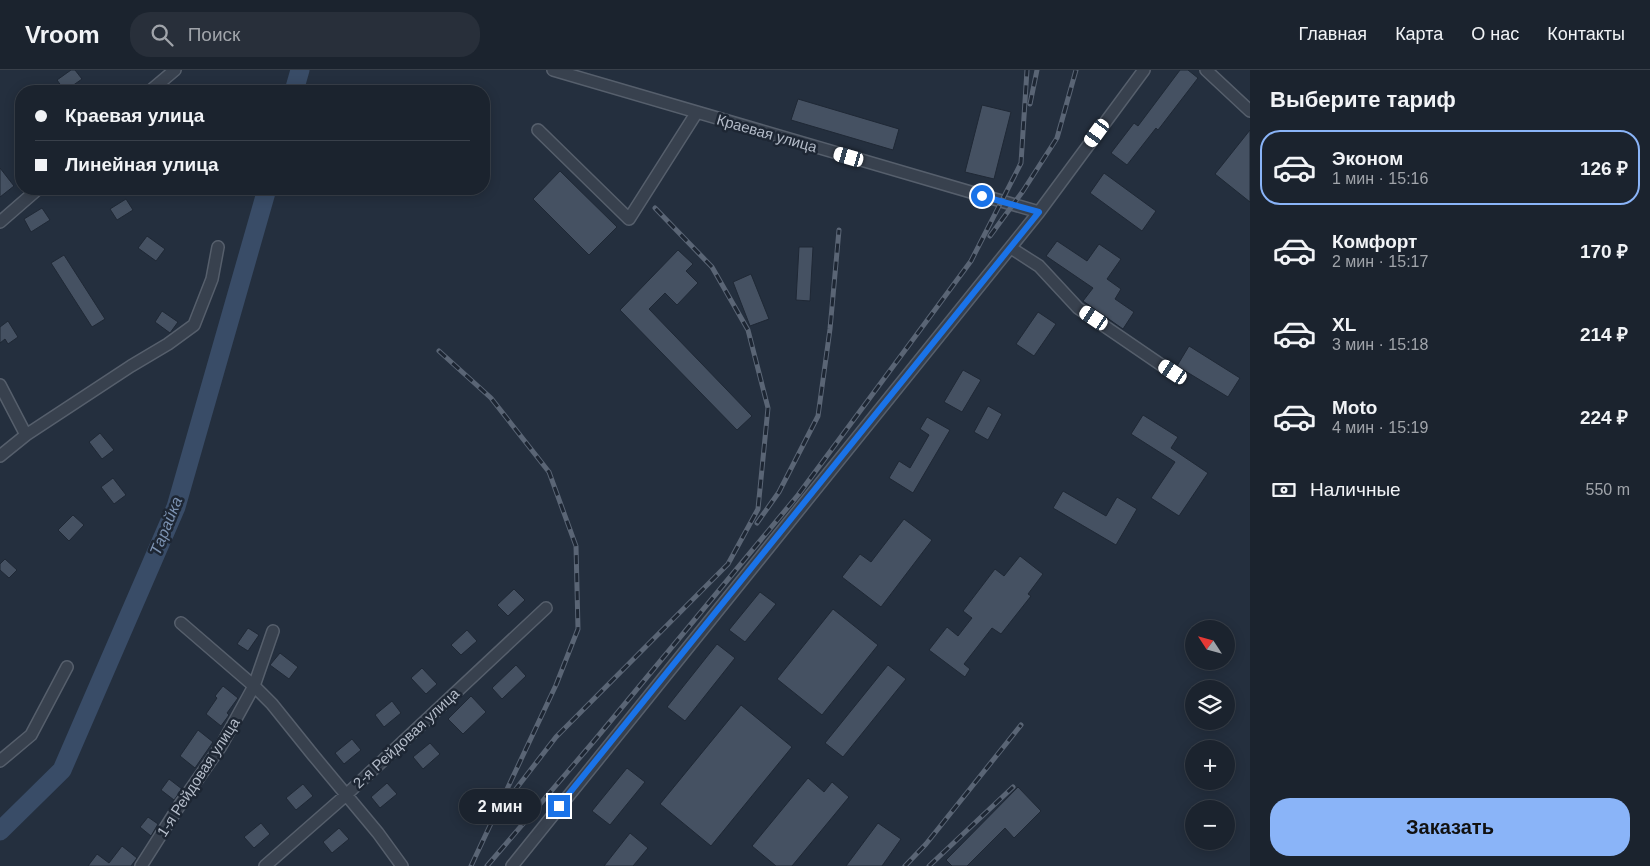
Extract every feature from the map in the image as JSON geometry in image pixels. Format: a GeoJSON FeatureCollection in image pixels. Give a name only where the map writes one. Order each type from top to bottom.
{"type":"FeatureCollection","features":[{"type":"Feature","properties":{"kind":"street"},"geometry":{"type":"LineString","coordinates":[[157,85],[174,70]]}},
{"type":"Feature","properties":{"kind":"street","name":"Краевая улица"},"geometry":{"type":"LineString","coordinates":[[553,70],[1039,212]]}},
{"type":"Feature","properties":{"kind":"street"},"geometry":{"type":"LineString","coordinates":[[512,866],[1039,212],[1144,70]]}},
{"type":"Feature","properties":{"kind":"street"},"geometry":{"type":"LineString","coordinates":[[1206,70],[1250,111]]}},
{"type":"Feature","properties":{"kind":"street"},"geometry":{"type":"LineString","coordinates":[[538,130],[629,219],[697,112]]}},
{"type":"Feature","properties":{"kind":"street"},"geometry":{"type":"LineString","coordinates":[[0,222],[31,195]]}},
{"type":"Feature","properties":{"kind":"street"},"geometry":{"type":"LineString","coordinates":[[0,456],[26,435],[168,344],[194,325],[212,279],[218,247]]}},
{"type":"Feature","properties":{"kind":"street"},"geometry":{"type":"LineString","coordinates":[[1010,248],[1039,266],[1078,308],[1173,372]]}},
{"type":"Feature","properties":{"kind":"street"},"geometry":{"type":"LineString","coordinates":[[0,385],[26,435]]}},
{"type":"Feature","properties":{"kind":"street","name":"2-я Рейдовая улица"},"geometry":{"type":"LineString","coordinates":[[265,866],[346,795],[546,608]]}},
{"type":"Feature","properties":{"kind":"street"},"geometry":{"type":"LineString","coordinates":[[181,623],[272,704],[378,833],[402,866]]}},
{"type":"Feature","properties":{"kind":"street","name":"1-я Рейдовая улица"},"geometry":{"type":"LineString","coordinates":[[141,866],[181,803],[221,746],[254,686],[274,631]]}},
{"type":"Feature","properties":{"kind":"street"},"geometry":{"type":"LineString","coordinates":[[0,761],[31,735],[67,667]]}},
{"type":"Feature","properties":{"kind":"building"},"geometry":{"type":"Polygon","coordinates":[[[71,70],[75,70],[82,79],[74,85],[61,85],[57,80],[71,70]]]}},
{"type":"Feature","properties":{"kind":"building"},"geometry":{"type":"Polygon","coordinates":[[[1180,70],[1188,70],[1198,78],[1158,130],[1156,128],[1127,165],[1111,153],[1134,123],[1138,126],[1180,70]]]}},
{"type":"Feature","properties":{"kind":"building"},"geometry":{"type":"Polygon","coordinates":[[[798,99],[899,129],[893,150],[791,120],[798,99]]]}},
{"type":"Feature","properties":{"kind":"building"},"geometry":{"type":"Polygon","coordinates":[[[982,105],[1011,112],[994,179],[965,172],[982,105]]]}},
{"type":"Feature","properties":{"kind":"building"},"geometry":{"type":"Polygon","coordinates":[[[1250,130],[1250,202],[1215,174],[1250,130]]]}},
{"type":"Feature","properties":{"kind":"building"},"geometry":{"type":"Polygon","coordinates":[[[0,168],[14,186],[0,197],[0,168]]]}},
{"type":"Feature","properties":{"kind":"building"},"geometry":{"type":"Polygon","coordinates":[[[560,171],[617,227],[589,255],[533,199],[560,171]]]}},
{"type":"Feature","properties":{"kind":"building"},"geometry":{"type":"Polygon","coordinates":[[[1104,173],[1156,211],[1142,231],[1090,193],[1104,173]]]}},
{"type":"Feature","properties":{"kind":"building"},"geometry":{"type":"Polygon","coordinates":[[[126,199],[133,210],[117,220],[110,209],[126,199]]]}},
{"type":"Feature","properties":{"kind":"building"},"geometry":{"type":"Polygon","coordinates":[[[42,208],[50,220],[31,232],[24,219],[42,208]]]}},
{"type":"Feature","properties":{"kind":"building"},"geometry":{"type":"Polygon","coordinates":[[[147,236],[165,249],[156,261],[138,248],[147,236]]]}},
{"type":"Feature","properties":{"kind":"building"},"geometry":{"type":"Polygon","coordinates":[[[1057,241],[1087,261],[1099,244],[1121,259],[1107,279],[1121,289],[1115,299],[1134,312],[1123,329],[1083,301],[1093,288],[1046,256],[1057,241]]]}},
{"type":"Feature","properties":{"kind":"building"},"geometry":{"type":"Polygon","coordinates":[[[799,247],[813,247],[810,301],[796,300],[799,247]]]}},
{"type":"Feature","properties":{"kind":"building"},"geometry":{"type":"Polygon","coordinates":[[[678,250],[693,264],[686,271],[698,283],[677,305],[665,293],[649,309],[752,416],[737,430],[620,310],[678,250]]]}},
{"type":"Feature","properties":{"kind":"building"},"geometry":{"type":"Polygon","coordinates":[[[64,255],[105,319],[92,327],[51,263],[64,255]]]}},
{"type":"Feature","properties":{"kind":"building"},"geometry":{"type":"Polygon","coordinates":[[[751,274],[769,319],[750,326],[733,282],[751,274]]]}},
{"type":"Feature","properties":{"kind":"building"},"geometry":{"type":"Polygon","coordinates":[[[162,311],[178,322],[170,333],[155,322],[162,311]]]}},
{"type":"Feature","properties":{"kind":"building"},"geometry":{"type":"Polygon","coordinates":[[[1038,312],[1056,324],[1034,356],[1016,344],[1038,312]]]}},
{"type":"Feature","properties":{"kind":"building"},"geometry":{"type":"Polygon","coordinates":[[[8,321],[18,337],[8,344],[5,339],[0,343],[0,327],[8,321]]]}},
{"type":"Feature","properties":{"kind":"building"},"geometry":{"type":"Polygon","coordinates":[[[1189,346],[1240,378],[1228,397],[1177,366],[1189,346]]]}},
{"type":"Feature","properties":{"kind":"building"},"geometry":{"type":"Polygon","coordinates":[[[963,370],[981,380],[962,412],[944,402],[963,370]]]}},
{"type":"Feature","properties":{"kind":"building"},"geometry":{"type":"Polygon","coordinates":[[[988,406],[1002,414],[988,440],[974,432],[988,406]]]}},
{"type":"Feature","properties":{"kind":"building"},"geometry":{"type":"Polygon","coordinates":[[[1143,415],[1178,437],[1171,448],[1208,473],[1179,516],[1151,498],[1175,462],[1131,434],[1143,415]]]}},
{"type":"Feature","properties":{"kind":"building"},"geometry":{"type":"Polygon","coordinates":[[[927,417],[950,430],[913,493],[889,478],[899,461],[910,468],[929,435],[920,429],[927,417]]]}},
{"type":"Feature","properties":{"kind":"building"},"geometry":{"type":"Polygon","coordinates":[[[100,433],[114,450],[102,459],[89,442],[100,433]]]}},
{"type":"Feature","properties":{"kind":"building"},"geometry":{"type":"Polygon","coordinates":[[[113,478],[126,495],[114,504],[101,487],[113,478]]]}},
{"type":"Feature","properties":{"kind":"building"},"geometry":{"type":"Polygon","coordinates":[[[1063,491],[1106,516],[1117,497],[1137,509],[1116,545],[1053,508],[1063,491]]]}},
{"type":"Feature","properties":{"kind":"building"},"geometry":{"type":"Polygon","coordinates":[[[73,515],[84,525],[69,541],[58,530],[73,515]]]}},
{"type":"Feature","properties":{"kind":"building"},"geometry":{"type":"Polygon","coordinates":[[[904,519],[932,540],[881,607],[842,577],[860,554],[871,562],[904,519]]]}},
{"type":"Feature","properties":{"kind":"building"},"geometry":{"type":"Polygon","coordinates":[[[1020,556],[1043,574],[1028,594],[1031,596],[1001,634],[992,628],[964,664],[970,669],[965,677],[929,650],[947,627],[958,636],[972,618],[963,611],[995,569],[1004,576],[1020,556]]]}},
{"type":"Feature","properties":{"kind":"building"},"geometry":{"type":"Polygon","coordinates":[[[5,559],[17,570],[9,578],[0,570],[0,564],[5,559]]]}},
{"type":"Feature","properties":{"kind":"building"},"geometry":{"type":"Polygon","coordinates":[[[514,589],[525,600],[508,616],[497,605],[514,589]]]}},
{"type":"Feature","properties":{"kind":"building"},"geometry":{"type":"Polygon","coordinates":[[[760,592],[776,604],[745,642],[729,630],[760,592]]]}},
{"type":"Feature","properties":{"kind":"building"},"geometry":{"type":"Polygon","coordinates":[[[833,609],[878,645],[822,715],[777,679],[833,609]]]}},
{"type":"Feature","properties":{"kind":"building"},"geometry":{"type":"Polygon","coordinates":[[[248,628],[259,635],[248,651],[237,644],[248,628]]]}},
{"type":"Feature","properties":{"kind":"building"},"geometry":{"type":"Polygon","coordinates":[[[467,630],[477,641],[461,655],[451,645],[467,630]]]}},
{"type":"Feature","properties":{"kind":"building"},"geometry":{"type":"Polygon","coordinates":[[[717,644],[735,658],[685,721],[667,707],[717,644]]]}},
{"type":"Feature","properties":{"kind":"building"},"geometry":{"type":"Polygon","coordinates":[[[280,653],[298,667],[289,679],[270,665],[280,653]]]}},
{"type":"Feature","properties":{"kind":"building"},"geometry":{"type":"Polygon","coordinates":[[[516,665],[526,676],[502,699],[492,688],[516,665]]]}},
{"type":"Feature","properties":{"kind":"building"},"geometry":{"type":"Polygon","coordinates":[[[888,665],[906,679],[843,757],[825,743],[888,665]]]}},
{"type":"Feature","properties":{"kind":"building"},"geometry":{"type":"Polygon","coordinates":[[[422,668],[437,684],[426,694],[411,678],[422,668]]]}},
{"type":"Feature","properties":{"kind":"building"},"geometry":{"type":"Polygon","coordinates":[[[223,686],[238,698],[227,713],[229,715],[221,726],[206,714],[217,698],[215,696],[223,686]]]}},
{"type":"Feature","properties":{"kind":"building"},"geometry":{"type":"Polygon","coordinates":[[[471,696],[486,712],[463,734],[448,719],[471,696]]]}},
{"type":"Feature","properties":{"kind":"building"},"geometry":{"type":"Polygon","coordinates":[[[392,701],[401,713],[384,727],[375,715],[392,701]]]}},
{"type":"Feature","properties":{"kind":"building"},"geometry":{"type":"Polygon","coordinates":[[[741,705],[792,747],[711,846],[660,804],[741,705]]]}},
{"type":"Feature","properties":{"kind":"building"},"geometry":{"type":"Polygon","coordinates":[[[198,730],[213,742],[195,768],[180,756],[198,730]]]}},
{"type":"Feature","properties":{"kind":"building"},"geometry":{"type":"Polygon","coordinates":[[[352,739],[361,750],[344,764],[335,753],[352,739]]]}},
{"type":"Feature","properties":{"kind":"building"},"geometry":{"type":"Polygon","coordinates":[[[430,743],[440,754],[423,769],[413,757],[430,743]]]}},
{"type":"Feature","properties":{"kind":"building"},"geometry":{"type":"Polygon","coordinates":[[[627,768],[645,782],[610,825],[592,811],[627,768]]]}},
{"type":"Feature","properties":{"kind":"building"},"geometry":{"type":"Polygon","coordinates":[[[808,778],[824,792],[832,782],[849,797],[792,866],[776,866],[752,846],[808,778]]]}},
{"type":"Feature","properties":{"kind":"building"},"geometry":{"type":"Polygon","coordinates":[[[169,779],[182,789],[174,800],[161,790],[169,779]]]}},
{"type":"Feature","properties":{"kind":"building"},"geometry":{"type":"Polygon","coordinates":[[[387,783],[397,794],[380,808],[371,797],[387,783]]]}},
{"type":"Feature","properties":{"kind":"building"},"geometry":{"type":"Polygon","coordinates":[[[303,784],[313,796],[296,810],[286,798],[303,784]]]}},
{"type":"Feature","properties":{"kind":"building"},"geometry":{"type":"Polygon","coordinates":[[[1018,787],[1041,811],[1014,838],[1005,828],[967,866],[952,866],[946,860],[1018,787]]]}},
{"type":"Feature","properties":{"kind":"building"},"geometry":{"type":"Polygon","coordinates":[[[148,817],[158,824],[151,836],[140,827],[148,817]]]}},
{"type":"Feature","properties":{"kind":"building"},"geometry":{"type":"Polygon","coordinates":[[[261,823],[270,834],[254,848],[244,837],[261,823]]]}},
{"type":"Feature","properties":{"kind":"building"},"geometry":{"type":"Polygon","coordinates":[[[878,823],[901,839],[882,866],[846,866],[878,823]]]}},
{"type":"Feature","properties":{"kind":"building"},"geometry":{"type":"Polygon","coordinates":[[[339,828],[349,839],[332,853],[323,842],[339,828]]]}},
{"type":"Feature","properties":{"kind":"building"},"geometry":{"type":"Polygon","coordinates":[[[630,833],[648,848],[633,866],[604,866],[630,833]]]}},
{"type":"Feature","properties":{"kind":"building"},"geometry":{"type":"Polygon","coordinates":[[[122,846],[137,858],[131,866],[88,866],[97,854],[109,863],[122,846]]]}},
{"type":"Feature","properties":{"kind":"waterway","name":"Тарайка"},"geometry":{"type":"LineString","coordinates":[[296,85],[300,70]]}},
{"type":"Feature","properties":{"kind":"waterway","name":"Тарайка"},"geometry":{"type":"LineString","coordinates":[[0,831],[62,770],[176,507],[265,195]]}},
{"type":"Feature","properties":{"kind":"railway"},"geometry":{"type":"LineString","coordinates":[[487,866],[594,741],[798,495],[971,261],[1021,163],[1027,70]]}},
{"type":"Feature","properties":{"kind":"railway"},"geometry":{"type":"LineString","coordinates":[[1030,104],[1037,70]]}},
{"type":"Feature","properties":{"kind":"railway"},"geometry":{"type":"LineString","coordinates":[[990,236],[1023,191],[1057,138],[1076,70]]}},
{"type":"Feature","properties":{"kind":"railway"},"geometry":{"type":"LineString","coordinates":[[492,820],[556,737],[728,564],[758,509],[768,408],[748,330],[712,267],[655,208]]}},
{"type":"Feature","properties":{"kind":"railway"},"geometry":{"type":"LineString","coordinates":[[757,523],[779,492],[818,416],[830,329],[839,230]]}},
{"type":"Feature","properties":{"kind":"railway"},"geometry":{"type":"LineString","coordinates":[[439,351],[491,398],[549,472],[576,546],[578,629],[556,685],[471,866]]}},
{"type":"Feature","properties":{"kind":"railway"},"geometry":{"type":"LineString","coordinates":[[905,866],[926,844],[1021,725]]}},
{"type":"Feature","properties":{"kind":"railway"},"geometry":{"type":"LineString","coordinates":[[929,866],[1013,787]]}},
{"type":"Feature","properties":{"kind":"route"},"geometry":{"type":"LineString","coordinates":[[559,806],[1039,212],[982,196]]}}]}
